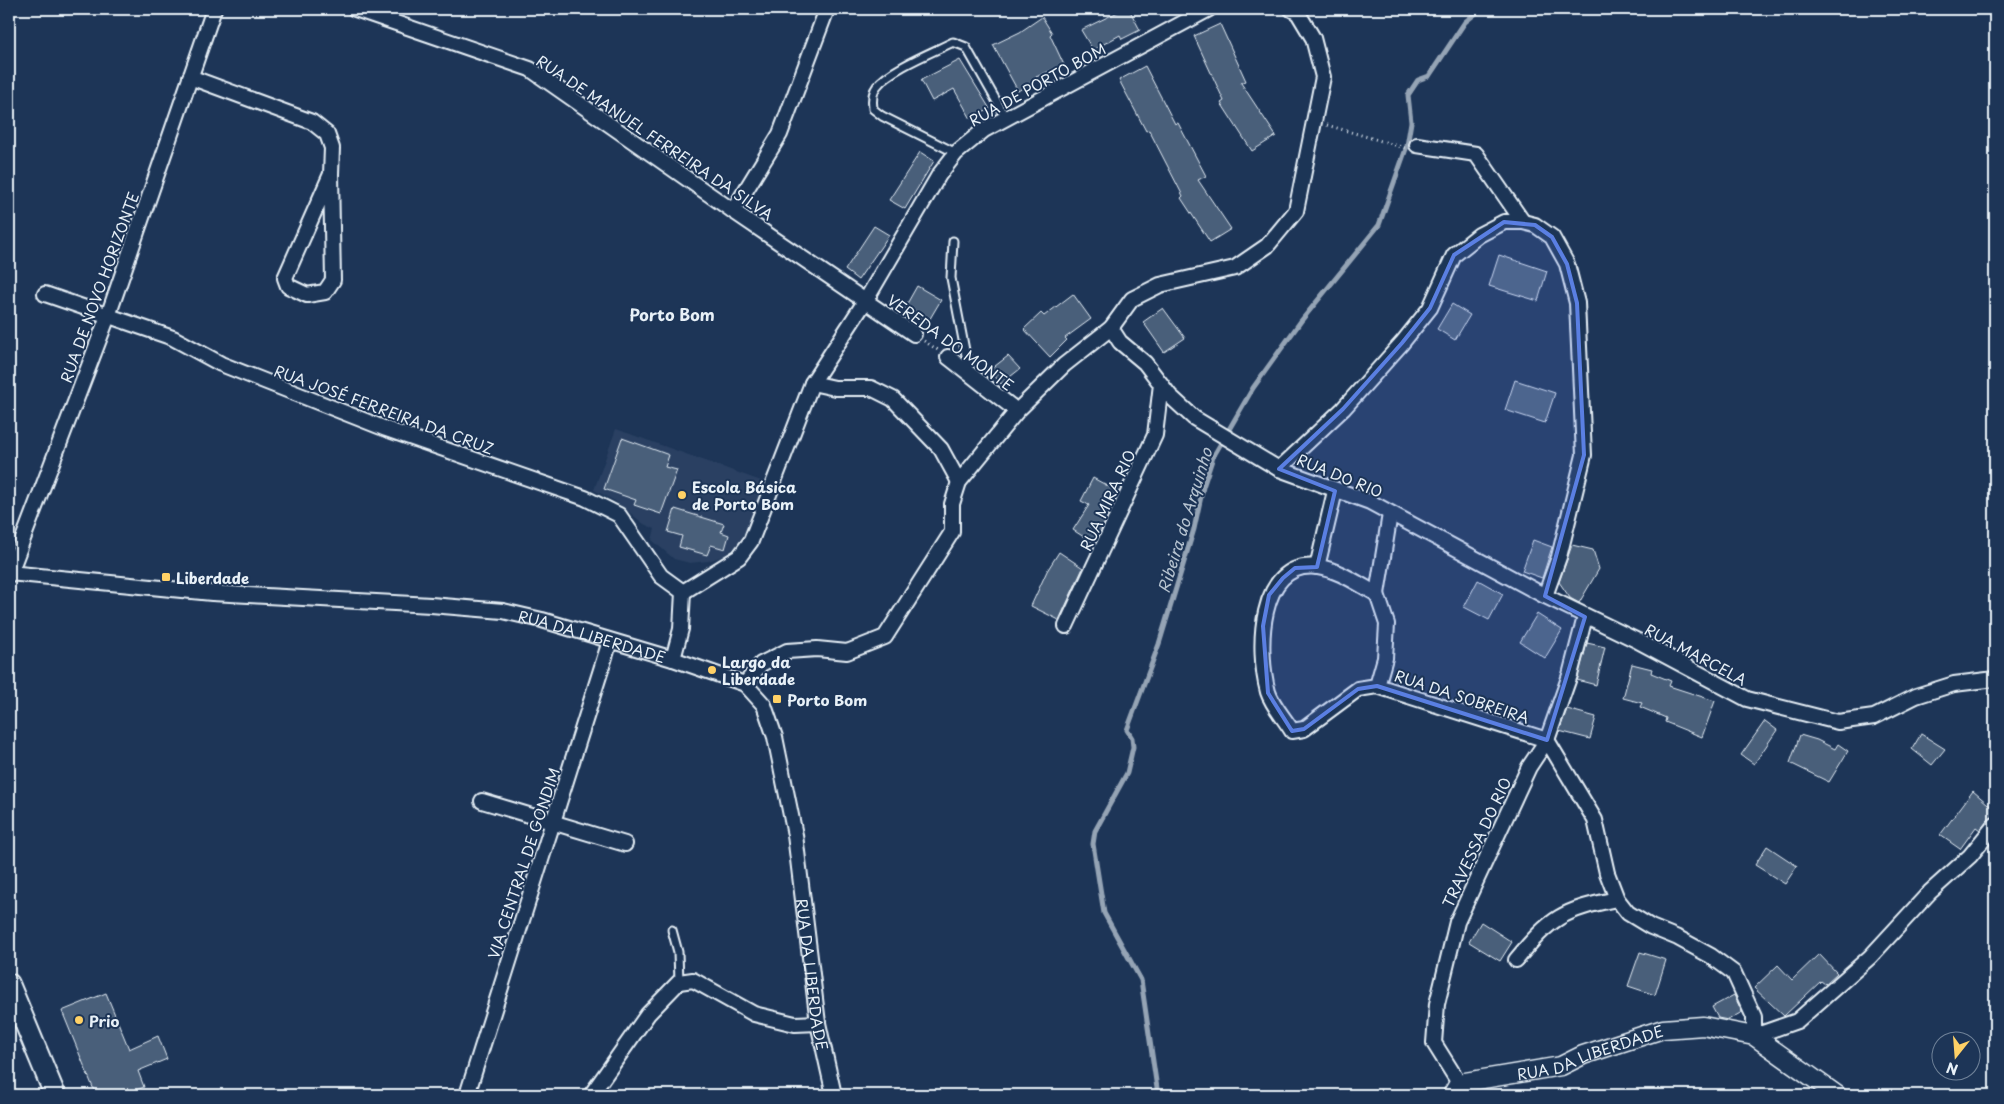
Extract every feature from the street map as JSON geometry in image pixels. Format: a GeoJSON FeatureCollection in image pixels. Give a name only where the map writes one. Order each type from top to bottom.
{"type":"FeatureCollection","features":[{"type":"Feature","properties":{"kind":"main road"},"geometry":{"type":"LineString","coordinates":[[9,984],[55,1095]]}},
{"type":"Feature","properties":{"kind":"street","name":"RUA DE NOVO HORIZONTE"},"geometry":{"type":"LineString","coordinates":[[9,573],[108,316],[214,9]]}},
{"type":"Feature","properties":{"kind":"street","name":"RUA DE MANUEL FERREIRA DA SILVA"},"geometry":{"type":"LineString","coordinates":[[355,9],[530,69],[733,212],[866,300]]}},
{"type":"Feature","properties":{"kind":"street"},"geometry":{"type":"LineString","coordinates":[[733,212],[780,134],[827,9]]}},
{"type":"Feature","properties":{"kind":"street","name":"RUA DE PORTO BOM"},"geometry":{"type":"LineString","coordinates":[[683,592],[739,557],[751,541],[812,382],[866,300],[939,175],[956,153],[970,140],[1006,118],[1209,9]]}},
{"type":"Feature","properties":{"kind":"street"},"geometry":{"type":"LineString","coordinates":[[745,684],[761,664],[787,651],[817,649],[847,652],[885,637],[952,532],[952,504],[959,482],[1017,411],[1064,365],[1110,328],[1132,299],[1160,285],[1235,268],[1267,246],[1296,211],[1323,77],[1313,38],[1298,13],[1291,9]]}},
{"type":"Feature","properties":{"kind":"street"},"geometry":{"type":"LineString","coordinates":[[190,77],[312,122],[327,134],[332,148],[333,280],[325,292],[307,295],[288,286],[285,278],[331,174]]}},
{"type":"Feature","properties":{"kind":"street"},"geometry":{"type":"LineString","coordinates":[[1417,145],[1476,154],[1523,222]]}},
{"type":"Feature","properties":{"kind":"street"},"geometry":{"type":"LineString","coordinates":[[1279,469],[1343,409],[1402,343],[1430,308],[1454,255],[1478,236],[1504,222],[1523,222],[1535,225],[1552,237],[1567,264],[1577,303],[1584,455],[1559,557],[1545,596]]}},
{"type":"Feature","properties":{"kind":"street","name":"RUA JOSÉ FERREIRA DA CRUZ"},"geometry":{"type":"LineString","coordinates":[[45,294],[173,338],[221,364],[386,429],[585,498],[619,515],[661,576],[683,592]]}},
{"type":"Feature","properties":{"kind":"street","name":"VEREDA DO MONTE"},"geometry":{"type":"LineString","coordinates":[[866,300],[914,334]]}},
{"type":"Feature","properties":{"kind":"street","name":"RUA DO RIO"},"geometry":{"type":"LineString","coordinates":[[1110,328],[1120,342],[1145,363],[1161,384],[1194,418],[1215,431],[1279,469],[1335,491],[1370,502],[1585,617]]}},
{"type":"Feature","properties":{"kind":"street","name":"VEREDA DO MONTE"},"geometry":{"type":"LineString","coordinates":[[948,357],[1017,411]]}},
{"type":"Feature","properties":{"kind":"street"},"geometry":{"type":"LineString","coordinates":[[812,382],[835,388],[871,388],[893,399],[941,449],[959,482]]}},
{"type":"Feature","properties":{"kind":"street","name":"RUA MIRA RIO"},"geometry":{"type":"LineString","coordinates":[[1066,626],[1155,435],[1161,384]]}},
{"type":"Feature","properties":{"kind":"street"},"geometry":{"type":"LineString","coordinates":[[1317,567],[1335,491]]}},
{"type":"Feature","properties":{"kind":"street"},"geometry":{"type":"LineString","coordinates":[[1377,686],[1358,689],[1304,729],[1292,731],[1268,693],[1262,651],[1263,626],[1269,595],[1282,578],[1295,568],[1317,567],[1338,573],[1377,594],[1390,514]]}},
{"type":"Feature","properties":{"kind":"street","name":"RUA DA LIBERDADE"},"geometry":{"type":"LineString","coordinates":[[9,573],[212,593],[431,605],[503,611],[542,620],[673,659],[745,684],[764,705],[775,738],[795,834],[818,1023],[834,1095]]}},
{"type":"Feature","properties":{"kind":"street"},"geometry":{"type":"LineString","coordinates":[[673,659],[681,629],[683,592]]}},
{"type":"Feature","properties":{"kind":"street","name":"RUA DA SOBREIRA"},"geometry":{"type":"LineString","coordinates":[[1377,594],[1387,624],[1385,658],[1377,686],[1547,740]]}},
{"type":"Feature","properties":{"kind":"street","name":"RUA MARCELA"},"geometry":{"type":"LineString","coordinates":[[1585,617],[1638,641],[1747,699],[1838,722],[1874,717],[1916,696],[1954,684],[1995,680]]}},
{"type":"Feature","properties":{"kind":"street","name":"TRAVESSA DO RIO"},"geometry":{"type":"LineString","coordinates":[[1456,1089],[1434,1043],[1437,1004],[1457,922],[1529,767],[1547,740],[1570,675],[1585,617]]}},
{"type":"Feature","properties":{"kind":"street","name":"VIA CENTRAL DE GONDIM"},"geometry":{"type":"LineString","coordinates":[[467,1095],[610,641]]}},
{"type":"Feature","properties":{"kind":"street"},"geometry":{"type":"LineString","coordinates":[[1547,740],[1595,820],[1607,872],[1617,899],[1628,914],[1650,928],[1678,938],[1734,973],[1754,1017],[1754,1036]]}},
{"type":"Feature","properties":{"kind":"street"},"geometry":{"type":"LineString","coordinates":[[482,801],[625,844]]}},
{"type":"Feature","properties":{"kind":"street"},"geometry":{"type":"LineString","coordinates":[[1754,1036],[1797,1021],[1870,957],[1930,892],[1970,856],[1995,825]]}},
{"type":"Feature","properties":{"kind":"street"},"geometry":{"type":"LineString","coordinates":[[1516,960],[1539,932],[1563,914],[1583,906],[1617,899]]}},
{"type":"Feature","properties":{"kind":"street"},"geometry":{"type":"LineString","coordinates":[[590,1095],[648,1014],[679,982],[693,980],[754,1014],[795,1024],[818,1023]]}},
{"type":"Feature","properties":{"kind":"street","name":"RUA DA LIBERDADE"},"geometry":{"type":"LineString","coordinates":[[1456,1089],[1561,1066],[1583,1055],[1663,1029],[1703,1026],[1754,1036]]}},
{"type":"Feature","properties":{"kind":"street"},"geometry":{"type":"LineString","coordinates":[[1754,1036],[1837,1095]]}},
{"type":"Feature","properties":{"kind":"lane"},"geometry":{"type":"LineString","coordinates":[[956,153],[877,112],[873,108],[871,100],[877,86],[899,70],[953,42],[966,47],[1006,118]]}},
{"type":"Feature","properties":{"kind":"lane"},"geometry":{"type":"LineString","coordinates":[[952,241],[951,278],[969,374]]}},
{"type":"Feature","properties":{"kind":"lane"},"geometry":{"type":"LineString","coordinates":[[672,930],[678,952],[679,982]]}},
{"type":"Feature","properties":{"kind":"path"},"geometry":{"type":"LineString","coordinates":[[1314,122],[1399,147]]}},
{"type":"Feature","properties":{"kind":"path","name":"VEREDA DO MONTE"},"geometry":{"type":"LineString","coordinates":[[914,334],[948,357]]}},
{"type":"Feature","properties":{"kind":"highlighted area"},"geometry":{"type":"Polygon","coordinates":[[[1504,222],[1535,225],[1552,237],[1567,264],[1577,303],[1584,455],[1545,596],[1585,617],[1547,740],[1377,686],[1358,689],[1304,729],[1292,731],[1268,693],[1263,626],[1269,595],[1283,578],[1295,568],[1317,567],[1335,491],[1279,469],[1343,409],[1402,343],[1430,308],[1454,255],[1504,222]]]}},
{"type":"Feature","properties":{"kind":"shaded area","name":"Escola Básica de Porto Bom"},"geometry":{"type":"Polygon","coordinates":[[[616,429],[764,482],[746,531],[735,547],[723,556],[708,561],[690,563],[674,559],[652,540],[655,529],[644,524],[615,501],[594,490],[616,429]]]}},
{"type":"Feature","properties":{"kind":"building"},"geometry":{"type":"Polygon","coordinates":[[[1124,9],[1129,9],[1140,30],[1122,39],[1120,35],[1093,50],[1081,30],[1124,9]]]}},
{"type":"Feature","properties":{"kind":"building"},"geometry":{"type":"Polygon","coordinates":[[[1042,17],[1052,33],[1050,35],[1064,65],[1036,77],[1037,79],[1018,91],[993,45],[1020,32],[1042,17]]]}},
{"type":"Feature","properties":{"kind":"building"},"geometry":{"type":"Polygon","coordinates":[[[1220,24],[1246,81],[1241,83],[1276,136],[1252,151],[1221,103],[1224,101],[1194,36],[1220,24]]]}},
{"type":"Feature","properties":{"kind":"building"},"geometry":{"type":"Polygon","coordinates":[[[960,60],[990,109],[971,119],[954,89],[932,101],[921,80],[960,60]]]}},
{"type":"Feature","properties":{"kind":"building"},"geometry":{"type":"Polygon","coordinates":[[[1145,66],[1175,124],[1178,123],[1206,176],[1198,180],[1231,229],[1210,242],[1181,198],[1183,196],[1149,130],[1146,131],[1119,80],[1145,66]]]}},
{"type":"Feature","properties":{"kind":"building"},"geometry":{"type":"Polygon","coordinates":[[[920,152],[934,161],[905,209],[889,200],[920,152]]]}},
{"type":"Feature","properties":{"kind":"building"},"geometry":{"type":"Polygon","coordinates":[[[874,226],[889,235],[858,280],[845,270],[874,226]]]}},
{"type":"Feature","properties":{"kind":"building"},"geometry":{"type":"Polygon","coordinates":[[[1499,255],[1547,271],[1538,301],[1489,286],[1499,255]]]}},
{"type":"Feature","properties":{"kind":"building"},"geometry":{"type":"Polygon","coordinates":[[[917,286],[941,300],[928,322],[904,309],[917,286]]]}},
{"type":"Feature","properties":{"kind":"building"},"geometry":{"type":"Polygon","coordinates":[[[1073,294],[1091,319],[1065,338],[1067,340],[1050,357],[1024,329],[1041,313],[1044,316],[1073,294]]]}},
{"type":"Feature","properties":{"kind":"building"},"geometry":{"type":"Polygon","coordinates":[[[1452,304],[1470,315],[1455,340],[1437,329],[1452,304]]]}},
{"type":"Feature","properties":{"kind":"building"},"geometry":{"type":"Polygon","coordinates":[[[1163,308],[1185,338],[1164,352],[1143,322],[1163,308]]]}},
{"type":"Feature","properties":{"kind":"building"},"geometry":{"type":"Polygon","coordinates":[[[1008,356],[1020,369],[1001,384],[990,370],[1008,356]]]}},
{"type":"Feature","properties":{"kind":"building"},"geometry":{"type":"Polygon","coordinates":[[[1515,380],[1555,393],[1545,423],[1505,410],[1515,380]]]}},
{"type":"Feature","properties":{"kind":"building"},"geometry":{"type":"Polygon","coordinates":[[[622,438],[669,455],[665,467],[677,470],[661,514],[634,505],[636,500],[604,489],[622,438]]]}},
{"type":"Feature","properties":{"kind":"building"},"geometry":{"type":"Polygon","coordinates":[[[1093,478],[1119,492],[1095,544],[1073,530],[1089,505],[1081,501],[1093,478]]]}},
{"type":"Feature","properties":{"kind":"building"},"geometry":{"type":"Polygon","coordinates":[[[675,509],[724,524],[721,532],[729,535],[725,549],[711,545],[707,555],[679,547],[682,536],[668,532],[675,509]]]}},
{"type":"Feature","properties":{"kind":"building"},"geometry":{"type":"Polygon","coordinates":[[[1533,540],[1552,547],[1542,578],[1522,571],[1533,540]]]}},
{"type":"Feature","properties":{"kind":"building"},"geometry":{"type":"Polygon","coordinates":[[[1572,545],[1593,550],[1599,569],[1579,603],[1570,598],[1559,582],[1572,545]]]}},
{"type":"Feature","properties":{"kind":"building"},"geometry":{"type":"Polygon","coordinates":[[[1059,552],[1083,568],[1059,620],[1031,606],[1047,571],[1059,552]]]}},
{"type":"Feature","properties":{"kind":"building"},"geometry":{"type":"Polygon","coordinates":[[[1478,580],[1503,594],[1489,620],[1464,607],[1478,580]]]}},
{"type":"Feature","properties":{"kind":"building"},"geometry":{"type":"Polygon","coordinates":[[[1537,614],[1562,630],[1545,658],[1520,642],[1537,614]]]}},
{"type":"Feature","properties":{"kind":"building"},"geometry":{"type":"Polygon","coordinates":[[[1587,643],[1605,647],[1596,685],[1577,680],[1587,643]]]}},
{"type":"Feature","properties":{"kind":"building"},"geometry":{"type":"Polygon","coordinates":[[[1632,664],[1652,669],[1651,673],[1671,681],[1669,686],[1715,701],[1702,737],[1665,722],[1666,718],[1640,707],[1642,703],[1623,698],[1632,664]]]}},
{"type":"Feature","properties":{"kind":"building"},"geometry":{"type":"Polygon","coordinates":[[[1567,709],[1596,717],[1590,739],[1559,731],[1567,709]]]}},
{"type":"Feature","properties":{"kind":"building"},"geometry":{"type":"Polygon","coordinates":[[[1765,721],[1777,730],[1754,764],[1741,755],[1765,721]]]}},
{"type":"Feature","properties":{"kind":"building"},"geometry":{"type":"Polygon","coordinates":[[[1921,734],[1945,749],[1932,765],[1912,749],[1921,734]]]}},
{"type":"Feature","properties":{"kind":"building"},"geometry":{"type":"Polygon","coordinates":[[[1800,735],[1817,740],[1835,749],[1838,744],[1848,751],[1829,782],[1790,763],[1800,735]]]}},
{"type":"Feature","properties":{"kind":"building"},"geometry":{"type":"Polygon","coordinates":[[[1973,791],[1995,810],[1995,816],[1989,819],[1980,830],[1976,827],[1960,849],[1940,835],[1973,791]]]}},
{"type":"Feature","properties":{"kind":"building"},"geometry":{"type":"Polygon","coordinates":[[[1767,846],[1797,866],[1785,884],[1755,865],[1767,846]]]}},
{"type":"Feature","properties":{"kind":"building"},"geometry":{"type":"Polygon","coordinates":[[[1481,922],[1512,942],[1500,961],[1469,942],[1481,922]]]}},
{"type":"Feature","properties":{"kind":"building"},"geometry":{"type":"Polygon","coordinates":[[[1640,952],[1666,960],[1655,995],[1628,986],[1640,952]]]}},
{"type":"Feature","properties":{"kind":"building"},"geometry":{"type":"Polygon","coordinates":[[[1819,954],[1837,973],[1825,984],[1821,981],[1784,1016],[1754,988],[1778,965],[1792,980],[1819,954]]]}},
{"type":"Feature","properties":{"kind":"building"},"geometry":{"type":"Polygon","coordinates":[[[106,993],[129,1049],[158,1036],[167,1059],[138,1071],[144,1087],[124,1095],[96,1095],[62,1011],[106,993]]]}},
{"type":"Feature","properties":{"kind":"building"},"geometry":{"type":"Polygon","coordinates":[[[1734,995],[1742,1012],[1728,1020],[1718,1018],[1712,1007],[1734,995]]]}},
{"type":"Feature","properties":{"kind":"waterway","name":"Ribeira do Arquinho"},"geometry":{"type":"LineString","coordinates":[[1158,1095],[1141,980],[1104,913],[1093,844],[1095,831],[1127,773],[1133,747],[1132,738],[1127,730],[1159,644],[1194,529],[1203,487],[1213,457],[1253,388],[1301,321],[1379,225],[1407,146],[1411,122],[1408,95],[1418,80],[1429,76],[1465,22],[1481,9]]}},
{"type":"Feature","properties":{"kind":"place","name":"Escola Básica de Porto Bom"},"geometry":{"type":"Point","coordinates":[682,495]}},
{"type":"Feature","properties":{"kind":"place","name":"Liberdade"},"geometry":{"type":"Point","coordinates":[166,577]}},
{"type":"Feature","properties":{"kind":"place","name":"Largo da Liberdade"},"geometry":{"type":"Point","coordinates":[712,670]}},
{"type":"Feature","properties":{"kind":"place","name":"Porto Bom"},"geometry":{"type":"Point","coordinates":[777,699]}},
{"type":"Feature","properties":{"kind":"place","name":"Prio"},"geometry":{"type":"Point","coordinates":[79,1020]}},
{"type":"Feature","properties":{"kind":"district","name":"Porto Bom"},"geometry":{"type":"Point","coordinates":[672,314]}}]}
